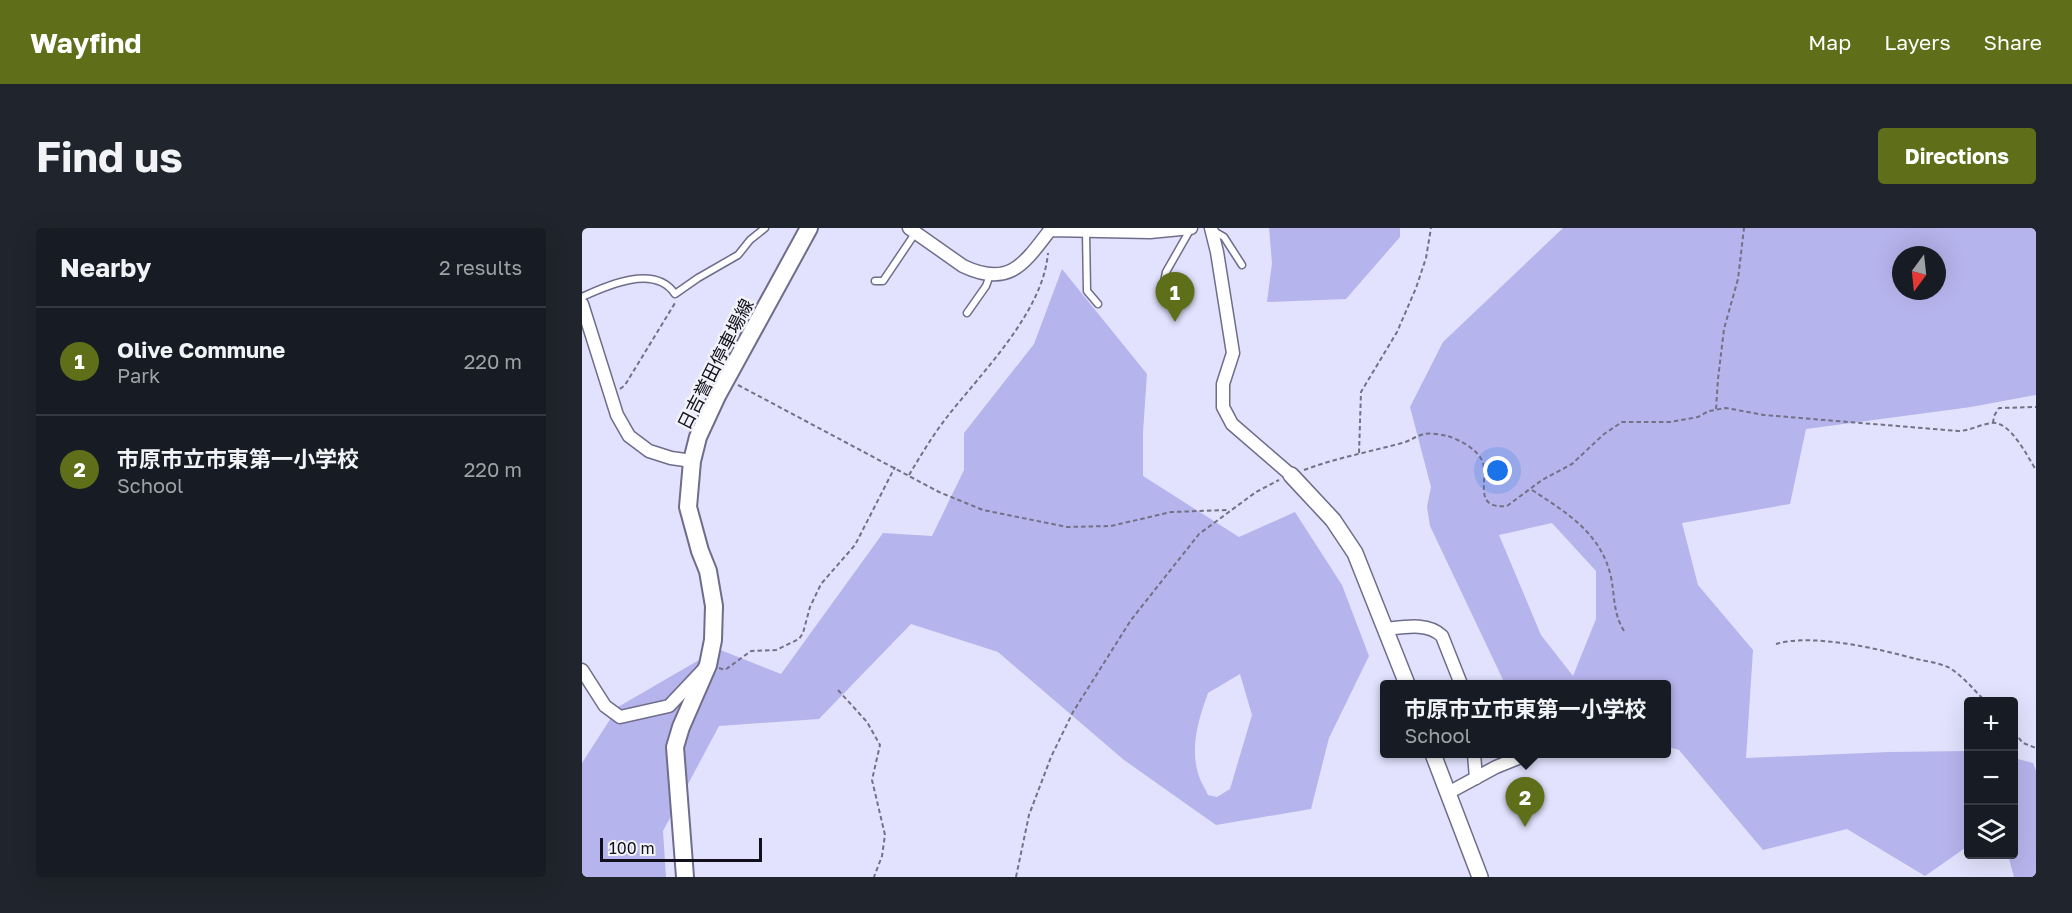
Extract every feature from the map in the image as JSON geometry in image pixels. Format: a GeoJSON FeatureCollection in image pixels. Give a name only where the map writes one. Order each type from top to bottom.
{"type":"FeatureCollection","features":[{"type":"Feature","properties":{"kind":"main road","name":"日吉誉田停車場線"},"geometry":{"type":"LineString","coordinates":[[686,877],[675,747],[681,727],[708,665],[713,640],[714,606],[708,571],[700,552],[688,507],[692,461],[698,437],[727,379],[809,228]]}},
{"type":"Feature","properties":{"kind":"street"},"geometry":{"type":"LineString","coordinates":[[912,230],[963,266],[990,274],[1004,273],[1019,267],[1050,229],[1086,232],[1150,232],[1191,228]]}},
{"type":"Feature","properties":{"kind":"street"},"geometry":{"type":"LineString","coordinates":[[1211,229],[1233,353],[1223,384],[1223,407],[1232,424],[1291,475],[1333,520],[1355,553],[1405,680]]}},
{"type":"Feature","properties":{"kind":"street"},"geometry":{"type":"LineString","coordinates":[[582,304],[617,415],[629,436],[649,451],[671,458],[692,461]]}},
{"type":"Feature","properties":{"kind":"street"},"geometry":{"type":"LineString","coordinates":[[1386,629],[1409,626],[1436,630],[1442,636],[1459,680]]}},
{"type":"Feature","properties":{"kind":"street"},"geometry":{"type":"LineString","coordinates":[[582,670],[605,706],[620,717],[669,706],[708,665]]}},
{"type":"Feature","properties":{"kind":"street"},"geometry":{"type":"LineString","coordinates":[[1435,758],[1480,877]]}},
{"type":"Feature","properties":{"kind":"street"},"geometry":{"type":"LineString","coordinates":[[1474,758],[1476,778]]}},
{"type":"Feature","properties":{"kind":"street"},"geometry":{"type":"LineString","coordinates":[[1448,793],[1518,758]]}},
{"type":"Feature","properties":{"kind":"lane"},"geometry":{"type":"LineString","coordinates":[[582,297],[616,282],[652,279],[669,286],[675,294],[738,255],[750,240],[765,228]]}},
{"type":"Feature","properties":{"kind":"lane"},"geometry":{"type":"LineString","coordinates":[[1169,290],[1164,282],[1166,272],[1191,228]]}},
{"type":"Feature","properties":{"kind":"lane"},"geometry":{"type":"LineString","coordinates":[[1211,229],[1224,237],[1242,265]]}},
{"type":"Feature","properties":{"kind":"lane"},"geometry":{"type":"LineString","coordinates":[[875,281],[883,281],[912,230]]}},
{"type":"Feature","properties":{"kind":"lane"},"geometry":{"type":"LineString","coordinates":[[1086,232],[1087,291],[1098,304]]}},
{"type":"Feature","properties":{"kind":"lane"},"geometry":{"type":"LineString","coordinates":[[967,313],[986,286],[990,274]]}},
{"type":"Feature","properties":{"kind":"path"},"geometry":{"type":"LineString","coordinates":[[1359,453],[1361,392],[1397,332],[1426,258],[1431,228]]}},
{"type":"Feature","properties":{"kind":"path"},"geometry":{"type":"LineString","coordinates":[[1716,409],[1724,329],[1738,279],[1744,228]]}},
{"type":"Feature","properties":{"kind":"path"},"geometry":{"type":"LineString","coordinates":[[909,475],[945,419],[1013,333],[1030,307],[1045,271],[1050,229]]}},
{"type":"Feature","properties":{"kind":"path"},"geometry":{"type":"LineString","coordinates":[[610,394],[625,385],[668,317],[675,303],[675,294]]}},
{"type":"Feature","properties":{"kind":"path"},"geometry":{"type":"LineString","coordinates":[[727,379],[939,492],[983,510],[1067,527],[1111,526],[1171,512],[1231,510]]}},
{"type":"Feature","properties":{"kind":"path"},"geometry":{"type":"LineString","coordinates":[[1993,423],[1999,408],[2036,407]]}},
{"type":"Feature","properties":{"kind":"path"},"geometry":{"type":"LineString","coordinates":[[1016,877],[1029,815],[1051,757],[1073,712],[1131,620],[1199,534],[1256,492],[1291,475],[1359,453],[1404,442],[1423,434],[1448,436],[1475,452],[1481,459],[1484,465],[1483,488],[1491,504],[1508,506],[1542,480],[1572,464],[1604,434],[1622,422],[1670,422],[1698,417],[1716,409],[1726,408],[1764,415],[1958,431],[1993,423],[2004,425],[2036,470]]}},
{"type":"Feature","properties":{"kind":"path"},"geometry":{"type":"LineString","coordinates":[[708,665],[724,670],[751,651],[776,650],[799,639],[821,584],[855,545],[895,467]]}},
{"type":"Feature","properties":{"kind":"path"},"geometry":{"type":"LineString","coordinates":[[1531,490],[1577,520],[1597,544],[1610,576],[1617,619],[1624,631]]}},
{"type":"Feature","properties":{"kind":"path"},"geometry":{"type":"LineString","coordinates":[[1776,644],[1787,640],[1800,640],[1872,647],[1946,666],[1980,697]]}},
{"type":"Feature","properties":{"kind":"path"},"geometry":{"type":"LineString","coordinates":[[838,690],[867,722],[880,745],[872,780],[885,836],[882,856],[874,877]]}},
{"type":"Feature","properties":{"kind":"path"},"geometry":{"type":"LineString","coordinates":[[2018,738],[2023,743],[2036,748]]}},
{"type":"Feature","properties":{"kind":"shaded area"},"geometry":{"type":"Polygon","coordinates":[[[1269,228],[1400,228],[1400,237],[1346,299],[1267,302],[1272,263],[1269,228]]]}},
{"type":"Feature","properties":{"kind":"shaded area"},"geometry":{"type":"Polygon","coordinates":[[[1563,228],[2036,228],[2036,395],[1971,407],[1806,429],[1790,504],[1682,523],[1698,585],[1753,650],[1746,758],[1964,751],[1964,849],[1925,876],[1847,829],[1763,850],[1679,750],[1671,748],[1671,680],[1503,680],[1430,526],[1427,507],[1431,487],[1410,407],[1443,342],[1563,228]],[[1552,523],[1499,535],[1541,635],[1573,676],[1596,619],[1596,571],[1552,523]]]}},
{"type":"Feature","properties":{"kind":"shaded area"},"geometry":{"type":"Polygon","coordinates":[[[1062,269],[1147,374],[1143,476],[1239,537],[1295,512],[1342,585],[1369,656],[1329,738],[1311,809],[1216,825],[1124,760],[998,652],[911,624],[819,719],[719,726],[663,831],[666,877],[582,877],[582,763],[618,707],[718,649],[781,674],[883,533],[932,536],[964,470],[964,433],[1034,344],[1062,269]],[[1240,674],[1208,693],[1199,722],[1195,753],[1199,776],[1208,795],[1217,797],[1230,789],[1252,715],[1240,674]]]}},
{"type":"Feature","properties":{"kind":"shaded area"},"geometry":{"type":"Polygon","coordinates":[[[2018,759],[2033,763],[2036,771],[2036,877],[2014,877],[2009,859],[2018,859],[2018,759]]]}},
{"type":"Feature","properties":{"kind":"place","name":"Olive Commune"},"geometry":{"type":"Point","coordinates":[1175,322]}},
{"type":"Feature","properties":{"kind":"place","name":"市原市立市東第一小学校"},"geometry":{"type":"Point","coordinates":[1525,827]}}]}
